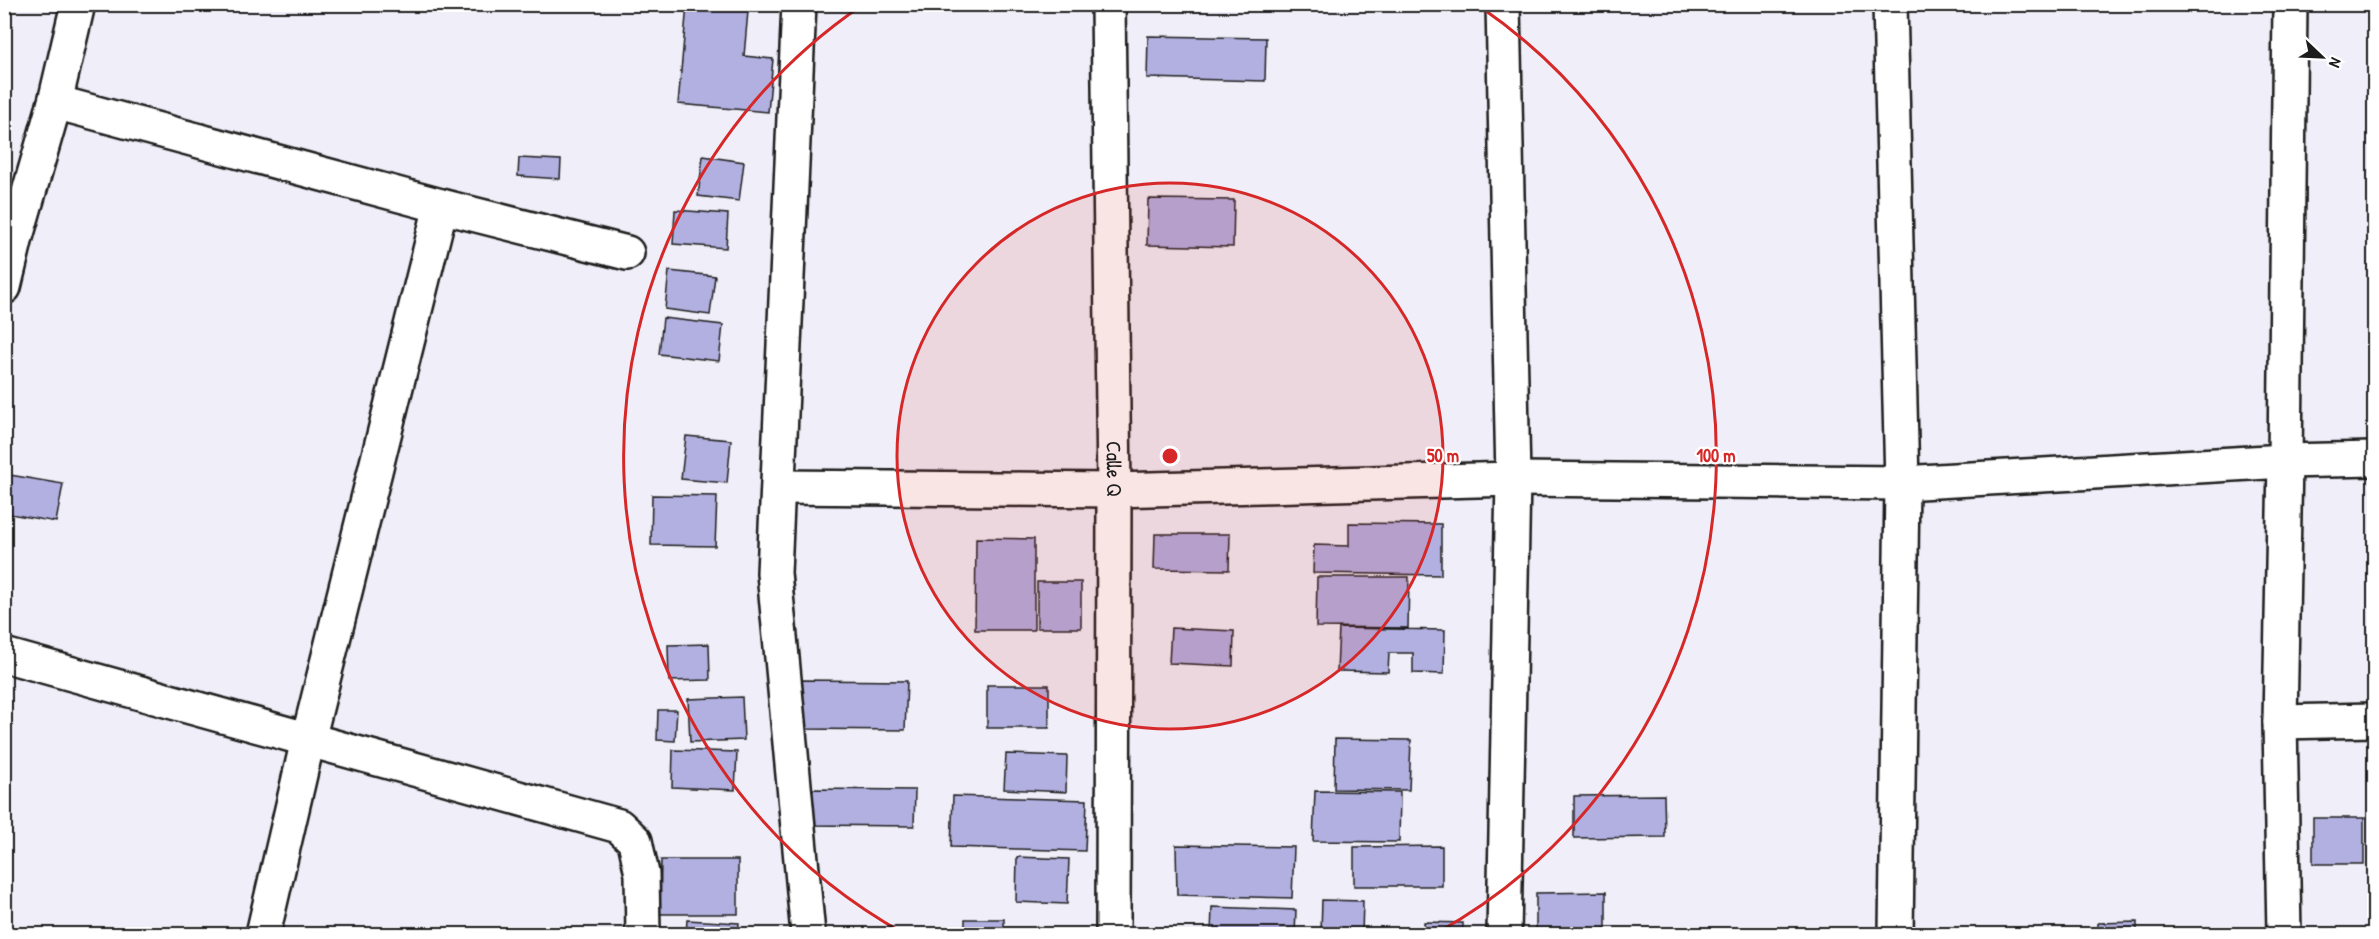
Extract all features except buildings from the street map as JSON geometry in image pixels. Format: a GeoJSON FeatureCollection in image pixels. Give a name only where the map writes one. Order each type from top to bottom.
{"type":"FeatureCollection","features":[{"type":"Feature","properties":{"kind":"street"},"geometry":{"type":"LineString","coordinates":[[4,287],[10,236],[55,102],[78,4]]}},
{"type":"Feature","properties":{"kind":"street"},"geometry":{"type":"LineString","coordinates":[[799,4],[774,573],[808,934]]}},
{"type":"Feature","properties":{"kind":"street","name":"Calle Q"},"geometry":{"type":"LineString","coordinates":[[1108,4],[1114,489],[1113,934]]}},
{"type":"Feature","properties":{"kind":"street"},"geometry":{"type":"LineString","coordinates":[[1503,4],[1513,479],[1504,934]]}},
{"type":"Feature","properties":{"kind":"street"},"geometry":{"type":"LineString","coordinates":[[1890,4],[1902,483],[1896,934]]}},
{"type":"Feature","properties":{"kind":"street"},"geometry":{"type":"LineString","coordinates":[[2284,934],[2280,722],[2286,461],[2290,4]]}},
{"type":"Feature","properties":{"kind":"street"},"geometry":{"type":"LineString","coordinates":[[55,102],[627,254]]}},
{"type":"Feature","properties":{"kind":"street"},"geometry":{"type":"LineString","coordinates":[[263,934],[308,740],[441,206]]}},
{"type":"Feature","properties":{"kind":"street"},"geometry":{"type":"LineString","coordinates":[[779,487],[1114,489],[1513,479],[1902,483],[2286,461],[2374,459]]}},
{"type":"Feature","properties":{"kind":"street"},"geometry":{"type":"LineString","coordinates":[[4,656],[619,826],[635,841],[642,874],[643,934]]}},
{"type":"Feature","properties":{"kind":"street"},"geometry":{"type":"LineString","coordinates":[[2280,722],[2374,720]]}}]}
